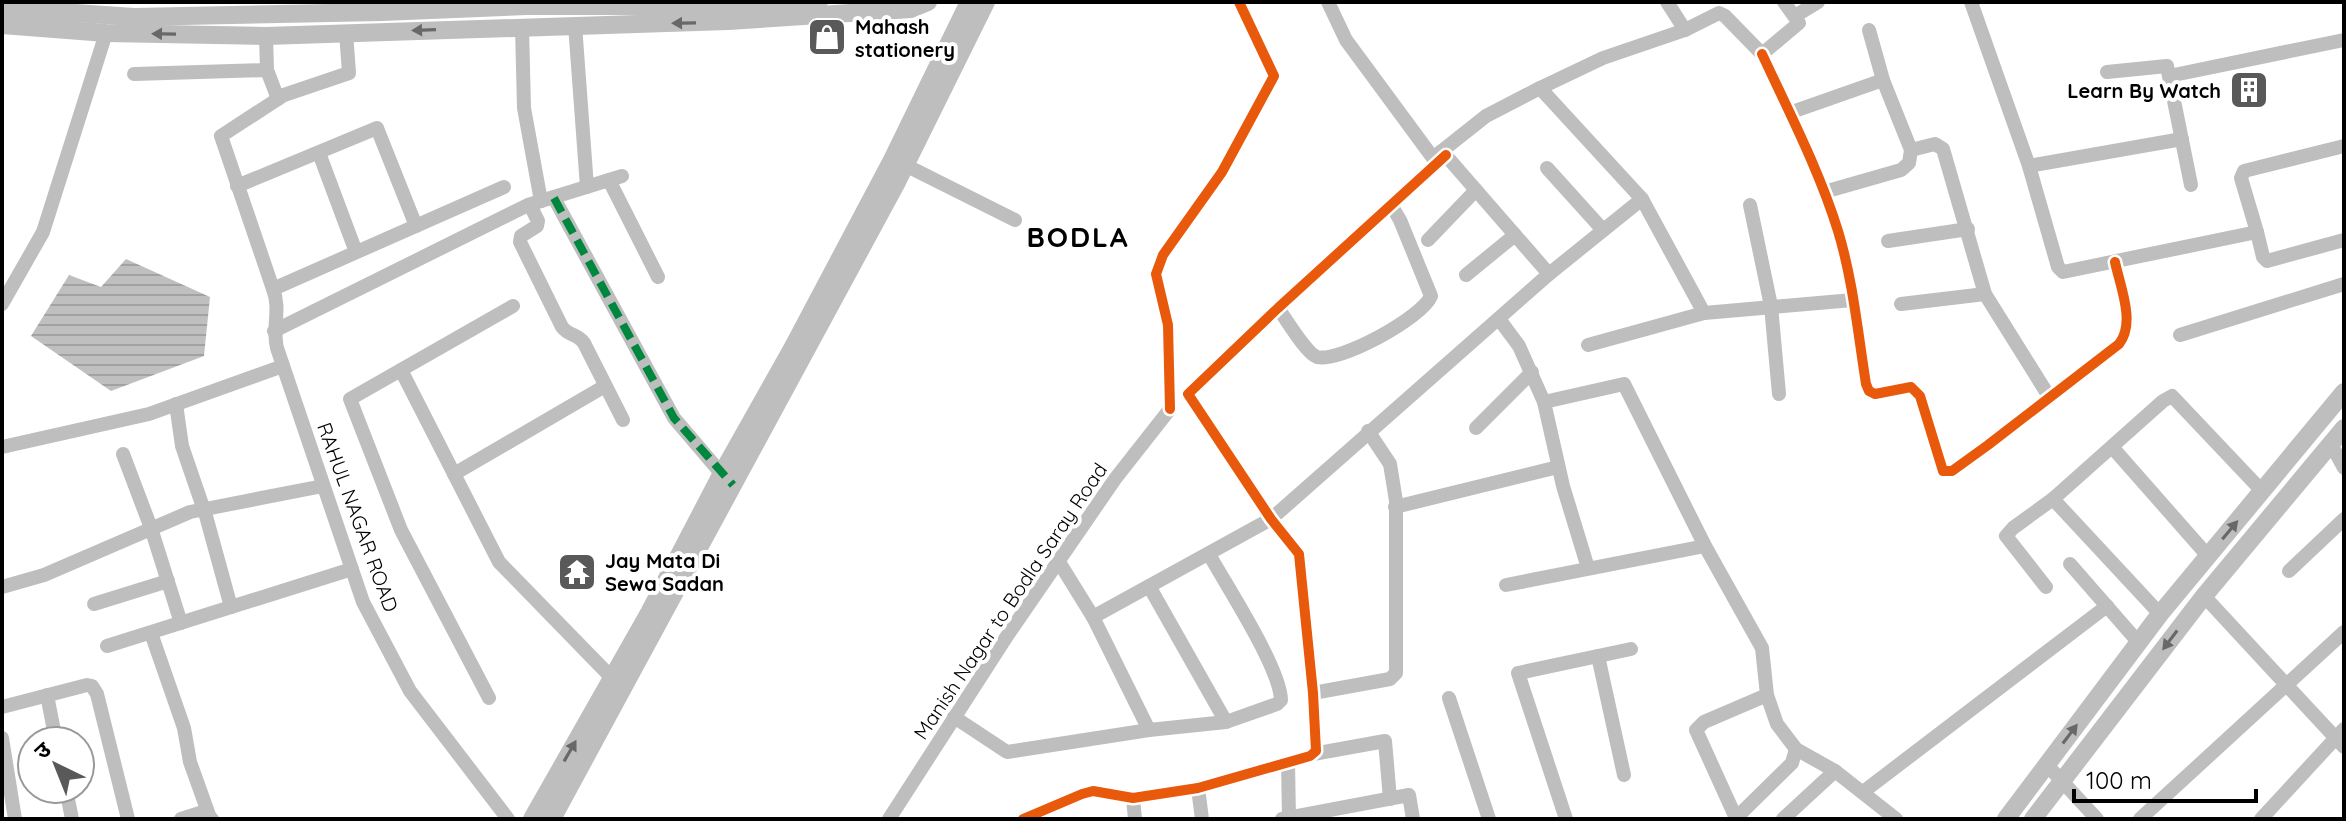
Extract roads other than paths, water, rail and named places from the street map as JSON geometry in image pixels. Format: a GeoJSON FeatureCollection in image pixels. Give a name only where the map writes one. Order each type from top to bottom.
{"type":"FeatureCollection","features":[{"type":"Feature","properties":{"kind":"main road"},"geometry":{"type":"LineString","coordinates":[[2,25],[106,33],[266,36],[575,25],[819,2]]}},
{"type":"Feature","properties":{"kind":"main road"},"geometry":{"type":"LineString","coordinates":[[10,7],[134,17],[382,7],[462,9],[517,4],[726,10],[911,9],[928,2]]}},
{"type":"Feature","properties":{"kind":"main road"},"geometry":{"type":"LineString","coordinates":[[552,819],[885,173],[969,2]]}},
{"type":"Feature","properties":{"kind":"main road"},"geometry":{"type":"LineString","coordinates":[[532,819],[905,165],[986,2]]}},
{"type":"Feature","properties":{"kind":"main road"},"geometry":{"type":"LineString","coordinates":[[462,9],[463,29]]}},
{"type":"Feature","properties":{"kind":"main road"},"geometry":{"type":"LineString","coordinates":[[2006,819],[2160,614],[2344,392]]}},
{"type":"Feature","properties":{"kind":"main road"},"geometry":{"type":"LineString","coordinates":[[2033,819],[2204,596],[2344,428]]}},
{"type":"Feature","properties":{"kind":"street"},"geometry":{"type":"LineString","coordinates":[[1328,2],[1346,40],[1433,158],[1444,153]]}},
{"type":"Feature","properties":{"kind":"street"},"geometry":{"type":"LineString","coordinates":[[1667,2],[1685,30]]}},
{"type":"Feature","properties":{"kind":"street"},"geometry":{"type":"LineString","coordinates":[[1762,54],[1798,25],[1784,2]]}},
{"type":"Feature","properties":{"kind":"street"},"geometry":{"type":"LineString","coordinates":[[1795,16],[1818,2]]}},
{"type":"Feature","properties":{"kind":"street"},"geometry":{"type":"LineString","coordinates":[[1971,2],[2029,166],[2060,270],[2066,273],[2257,232]]}},
{"type":"Feature","properties":{"kind":"street"},"geometry":{"type":"LineString","coordinates":[[1313,754],[1316,745],[1313,693],[1299,554],[1271,519],[1188,394],[1486,116],[1603,58],[1723,14],[1762,54],[1824,192],[1839,234],[1869,391],[1881,395],[1911,387],[1915,390],[1920,396],[1938,462],[1946,472],[1952,471],[2050,398],[2111,351],[2126,335],[2127,324],[2115,262]]}},
{"type":"Feature","properties":{"kind":"street"},"geometry":{"type":"LineString","coordinates":[[575,25],[587,187]]}},
{"type":"Feature","properties":{"kind":"street"},"geometry":{"type":"LineString","coordinates":[[522,27],[524,108],[542,201],[674,418],[727,480]]}},
{"type":"Feature","properties":{"kind":"street"},"geometry":{"type":"LineString","coordinates":[[1824,192],[1901,170],[1909,163],[1911,150],[1883,80],[1869,30]]}},
{"type":"Feature","properties":{"kind":"street"},"geometry":{"type":"LineString","coordinates":[[266,36],[267,70],[278,99],[349,73],[346,32]]}},
{"type":"Feature","properties":{"kind":"street"},"geometry":{"type":"LineString","coordinates":[[2,304],[43,232],[106,33]]}},
{"type":"Feature","properties":{"kind":"street"},"geometry":{"type":"LineString","coordinates":[[2169,76],[2344,40]]}},
{"type":"Feature","properties":{"kind":"street"},"geometry":{"type":"LineString","coordinates":[[2107,72],[2167,66],[2191,185]]}},
{"type":"Feature","properties":{"kind":"street"},"geometry":{"type":"LineString","coordinates":[[134,74],[267,70]]}},
{"type":"Feature","properties":{"kind":"street"},"geometry":{"type":"LineString","coordinates":[[1789,113],[1883,80]]}},
{"type":"Feature","properties":{"kind":"street"},"geometry":{"type":"LineString","coordinates":[[1540,88],[1642,199],[1704,313]]}},
{"type":"Feature","properties":{"kind":"street","name":"RAHUL NAGAR ROAD"},"geometry":{"type":"LineString","coordinates":[[278,99],[221,136],[279,302],[274,331],[283,366],[363,602],[410,691],[508,819]]}},
{"type":"Feature","properties":{"kind":"street"},"geometry":{"type":"LineString","coordinates":[[237,186],[377,128],[416,226]]}},
{"type":"Feature","properties":{"kind":"street"},"geometry":{"type":"LineString","coordinates":[[2029,166],[2182,139]]}},
{"type":"Feature","properties":{"kind":"street"},"geometry":{"type":"LineString","coordinates":[[1911,150],[1935,144],[1943,149],[1985,294],[2050,398]]}},
{"type":"Feature","properties":{"kind":"street"},"geometry":{"type":"LineString","coordinates":[[2344,146],[2244,171],[2241,178],[2263,257],[2267,261],[2344,240]]}},
{"type":"Feature","properties":{"kind":"street"},"geometry":{"type":"LineString","coordinates":[[319,153],[356,252]]}},
{"type":"Feature","properties":{"kind":"street"},"geometry":{"type":"LineString","coordinates":[[1444,153],[1549,274]]}},
{"type":"Feature","properties":{"kind":"street"},"geometry":{"type":"LineString","coordinates":[[905,165],[1015,220]]}},
{"type":"Feature","properties":{"kind":"street"},"geometry":{"type":"LineString","coordinates":[[1547,168],[1603,230]]}},
{"type":"Feature","properties":{"kind":"street"},"geometry":{"type":"LineString","coordinates":[[274,331],[542,201],[616,178],[658,277]]}},
{"type":"Feature","properties":{"kind":"street"},"geometry":{"type":"LineString","coordinates":[[273,289],[504,187]]}},
{"type":"Feature","properties":{"kind":"street"},"geometry":{"type":"LineString","coordinates":[[1428,240],[1476,190]]}},
{"type":"Feature","properties":{"kind":"street"},"geometry":{"type":"LineString","coordinates":[[1093,617],[1271,519],[1549,274],[1642,199]]}},
{"type":"Feature","properties":{"kind":"street"},"geometry":{"type":"LineString","coordinates":[[542,201],[537,226],[521,236],[520,242],[562,327],[568,334],[582,339],[623,420]]}},
{"type":"Feature","properties":{"kind":"street"},"geometry":{"type":"LineString","coordinates":[[1278,308],[1310,352],[1319,357],[1331,357],[1383,335],[1417,314],[1431,296],[1391,205]]}},
{"type":"Feature","properties":{"kind":"street"},"geometry":{"type":"LineString","coordinates":[[1750,205],[1771,306],[1779,394]]}},
{"type":"Feature","properties":{"kind":"street"},"geometry":{"type":"LineString","coordinates":[[1888,241],[1968,229]]}},
{"type":"Feature","properties":{"kind":"street"},"geometry":{"type":"LineString","coordinates":[[1466,275],[1515,235]]}},
{"type":"Feature","properties":{"kind":"street"},"geometry":{"type":"LineString","coordinates":[[2180,335],[2344,284]]}},
{"type":"Feature","properties":{"kind":"street"},"geometry":{"type":"LineString","coordinates":[[1901,304],[1985,294]]}},
{"type":"Feature","properties":{"kind":"street"},"geometry":{"type":"LineString","coordinates":[[1588,345],[1704,313],[1853,300]]}},
{"type":"Feature","properties":{"kind":"street"},"geometry":{"type":"LineString","coordinates":[[489,698],[401,530],[350,399],[513,306]]}},
{"type":"Feature","properties":{"kind":"street"},"geometry":{"type":"LineString","coordinates":[[1499,319],[1519,346],[1544,402],[1558,467],[1588,568]]}},
{"type":"Feature","properties":{"kind":"street"},"geometry":{"type":"LineString","coordinates":[[2,447],[149,414],[283,366]]}},
{"type":"Feature","properties":{"kind":"street"},"geometry":{"type":"LineString","coordinates":[[401,370],[505,569],[612,678]]}},
{"type":"Feature","properties":{"kind":"street"},"geometry":{"type":"LineString","coordinates":[[1476,428],[1532,372]]}},
{"type":"Feature","properties":{"kind":"street"},"geometry":{"type":"LineString","coordinates":[[1544,402],[1624,384],[1705,546],[1762,648],[1767,695],[1777,724],[1796,749],[1835,771],[1896,819]]}},
{"type":"Feature","properties":{"kind":"street"},"geometry":{"type":"LineString","coordinates":[[454,474],[605,386]]}},
{"type":"Feature","properties":{"kind":"street"},"geometry":{"type":"LineString","coordinates":[[2046,587],[2006,536],[2172,396],[2262,491]]}},
{"type":"Feature","properties":{"kind":"street"},"geometry":{"type":"LineString","coordinates":[[176,404],[182,446],[204,508],[231,607]]}},
{"type":"Feature","properties":{"kind":"street","name":"Manish Nagar to Bodla Saray Road"},"geometry":{"type":"LineString","coordinates":[[889,819],[1115,479],[1170,409]]}},
{"type":"Feature","properties":{"kind":"street"},"geometry":{"type":"LineString","coordinates":[[1313,693],[1395,676],[1396,501],[1390,464],[1368,431]]}},
{"type":"Feature","properties":{"kind":"street"},"geometry":{"type":"LineString","coordinates":[[2331,444],[2344,468]]}},
{"type":"Feature","properties":{"kind":"street"},"geometry":{"type":"LineString","coordinates":[[2112,447],[2208,556]]}},
{"type":"Feature","properties":{"kind":"street"},"geometry":{"type":"LineString","coordinates":[[123,454],[151,528],[181,623]]}},
{"type":"Feature","properties":{"kind":"street"},"geometry":{"type":"LineString","coordinates":[[1395,507],[1558,467]]}},
{"type":"Feature","properties":{"kind":"street"},"geometry":{"type":"LineString","coordinates":[[2,587],[44,575],[177,516],[204,508],[323,486]]}},
{"type":"Feature","properties":{"kind":"street"},"geometry":{"type":"LineString","coordinates":[[2053,499],[2160,614]]}},
{"type":"Feature","properties":{"kind":"street"},"geometry":{"type":"LineString","coordinates":[[2289,571],[2344,519]]}},
{"type":"Feature","properties":{"kind":"street"},"geometry":{"type":"LineString","coordinates":[[1506,585],[1705,546]]}},
{"type":"Feature","properties":{"kind":"street"},"geometry":{"type":"LineString","coordinates":[[954,717],[1007,752],[1149,730],[1226,722],[1277,704],[1281,695],[1270,664],[1209,554]]}},
{"type":"Feature","properties":{"kind":"street"},"geometry":{"type":"LineString","coordinates":[[1059,562],[1093,617],[1149,730]]}},
{"type":"Feature","properties":{"kind":"street"},"geometry":{"type":"LineString","coordinates":[[2070,564],[2139,643]]}},
{"type":"Feature","properties":{"kind":"street"},"geometry":{"type":"LineString","coordinates":[[107,646],[352,569]]}},
{"type":"Feature","properties":{"kind":"street"},"geometry":{"type":"LineString","coordinates":[[94,604],[168,581]]}},
{"type":"Feature","properties":{"kind":"street"},"geometry":{"type":"LineString","coordinates":[[1149,586],[1226,722]]}},
{"type":"Feature","properties":{"kind":"street"},"geometry":{"type":"LineString","coordinates":[[2204,596],[2341,738],[2261,819]]}},
{"type":"Feature","properties":{"kind":"street"},"geometry":{"type":"LineString","coordinates":[[1863,792],[2107,606]]}},
{"type":"Feature","properties":{"kind":"street"},"geometry":{"type":"LineString","coordinates":[[2140,819],[2344,632]]}},
{"type":"Feature","properties":{"kind":"street"},"geometry":{"type":"LineString","coordinates":[[151,633],[184,728],[190,762],[210,817]]}},
{"type":"Feature","properties":{"kind":"street"},"geometry":{"type":"LineString","coordinates":[[1566,819],[1518,673],[1631,649]]}},
{"type":"Feature","properties":{"kind":"street"},"geometry":{"type":"LineString","coordinates":[[1598,656],[1624,775]]}},
{"type":"Feature","properties":{"kind":"street"},"geometry":{"type":"LineString","coordinates":[[2,707],[87,685],[95,689],[128,819]]}},
{"type":"Feature","properties":{"kind":"street"},"geometry":{"type":"LineString","coordinates":[[47,695],[53,725]]}},
{"type":"Feature","properties":{"kind":"street"},"geometry":{"type":"LineString","coordinates":[[1767,695],[1704,722],[1696,730],[1696,736],[1735,818],[1792,763],[1796,749]]}},
{"type":"Feature","properties":{"kind":"street"},"geometry":{"type":"LineString","coordinates":[[1449,698],[1489,819]]}},
{"type":"Feature","properties":{"kind":"street"},"geometry":{"type":"LineString","coordinates":[[2,738],[15,819]]}},
{"type":"Feature","properties":{"kind":"street"},"geometry":{"type":"LineString","coordinates":[[1023,819],[1093,791],[1133,798],[1198,788],[1313,754],[1385,741],[1390,799]]}},
{"type":"Feature","properties":{"kind":"street"},"geometry":{"type":"LineString","coordinates":[[1288,762],[1285,818],[1409,795],[1413,819]]}},
{"type":"Feature","properties":{"kind":"street"},"geometry":{"type":"LineString","coordinates":[[2047,765],[2097,819]]}},
{"type":"Feature","properties":{"kind":"street"},"geometry":{"type":"LineString","coordinates":[[1783,819],[1835,771]]}},
{"type":"Feature","properties":{"kind":"street"},"geometry":{"type":"LineString","coordinates":[[1198,788],[1202,819]]}},
{"type":"Feature","properties":{"kind":"street"},"geometry":{"type":"LineString","coordinates":[[1133,798],[1135,819]]}},
{"type":"Feature","properties":{"kind":"street"},"geometry":{"type":"LineString","coordinates":[[181,819],[203,812],[210,817]]}},
{"type":"Feature","properties":{"kind":"place","name":"Mahash stationery"},"geometry":{"type":"Point","coordinates":[827,37]}},
{"type":"Feature","properties":{"kind":"place","name":"Learn By Watch"},"geometry":{"type":"Point","coordinates":[2249,90]}},
{"type":"Feature","properties":{"kind":"place","name":"Jay Mata Di Sewa Sadan"},"geometry":{"type":"Point","coordinates":[577,572]}},
{"type":"Feature","properties":{"kind":"district","name":"BODLA"},"geometry":{"type":"Point","coordinates":[1078,236]}}]}
